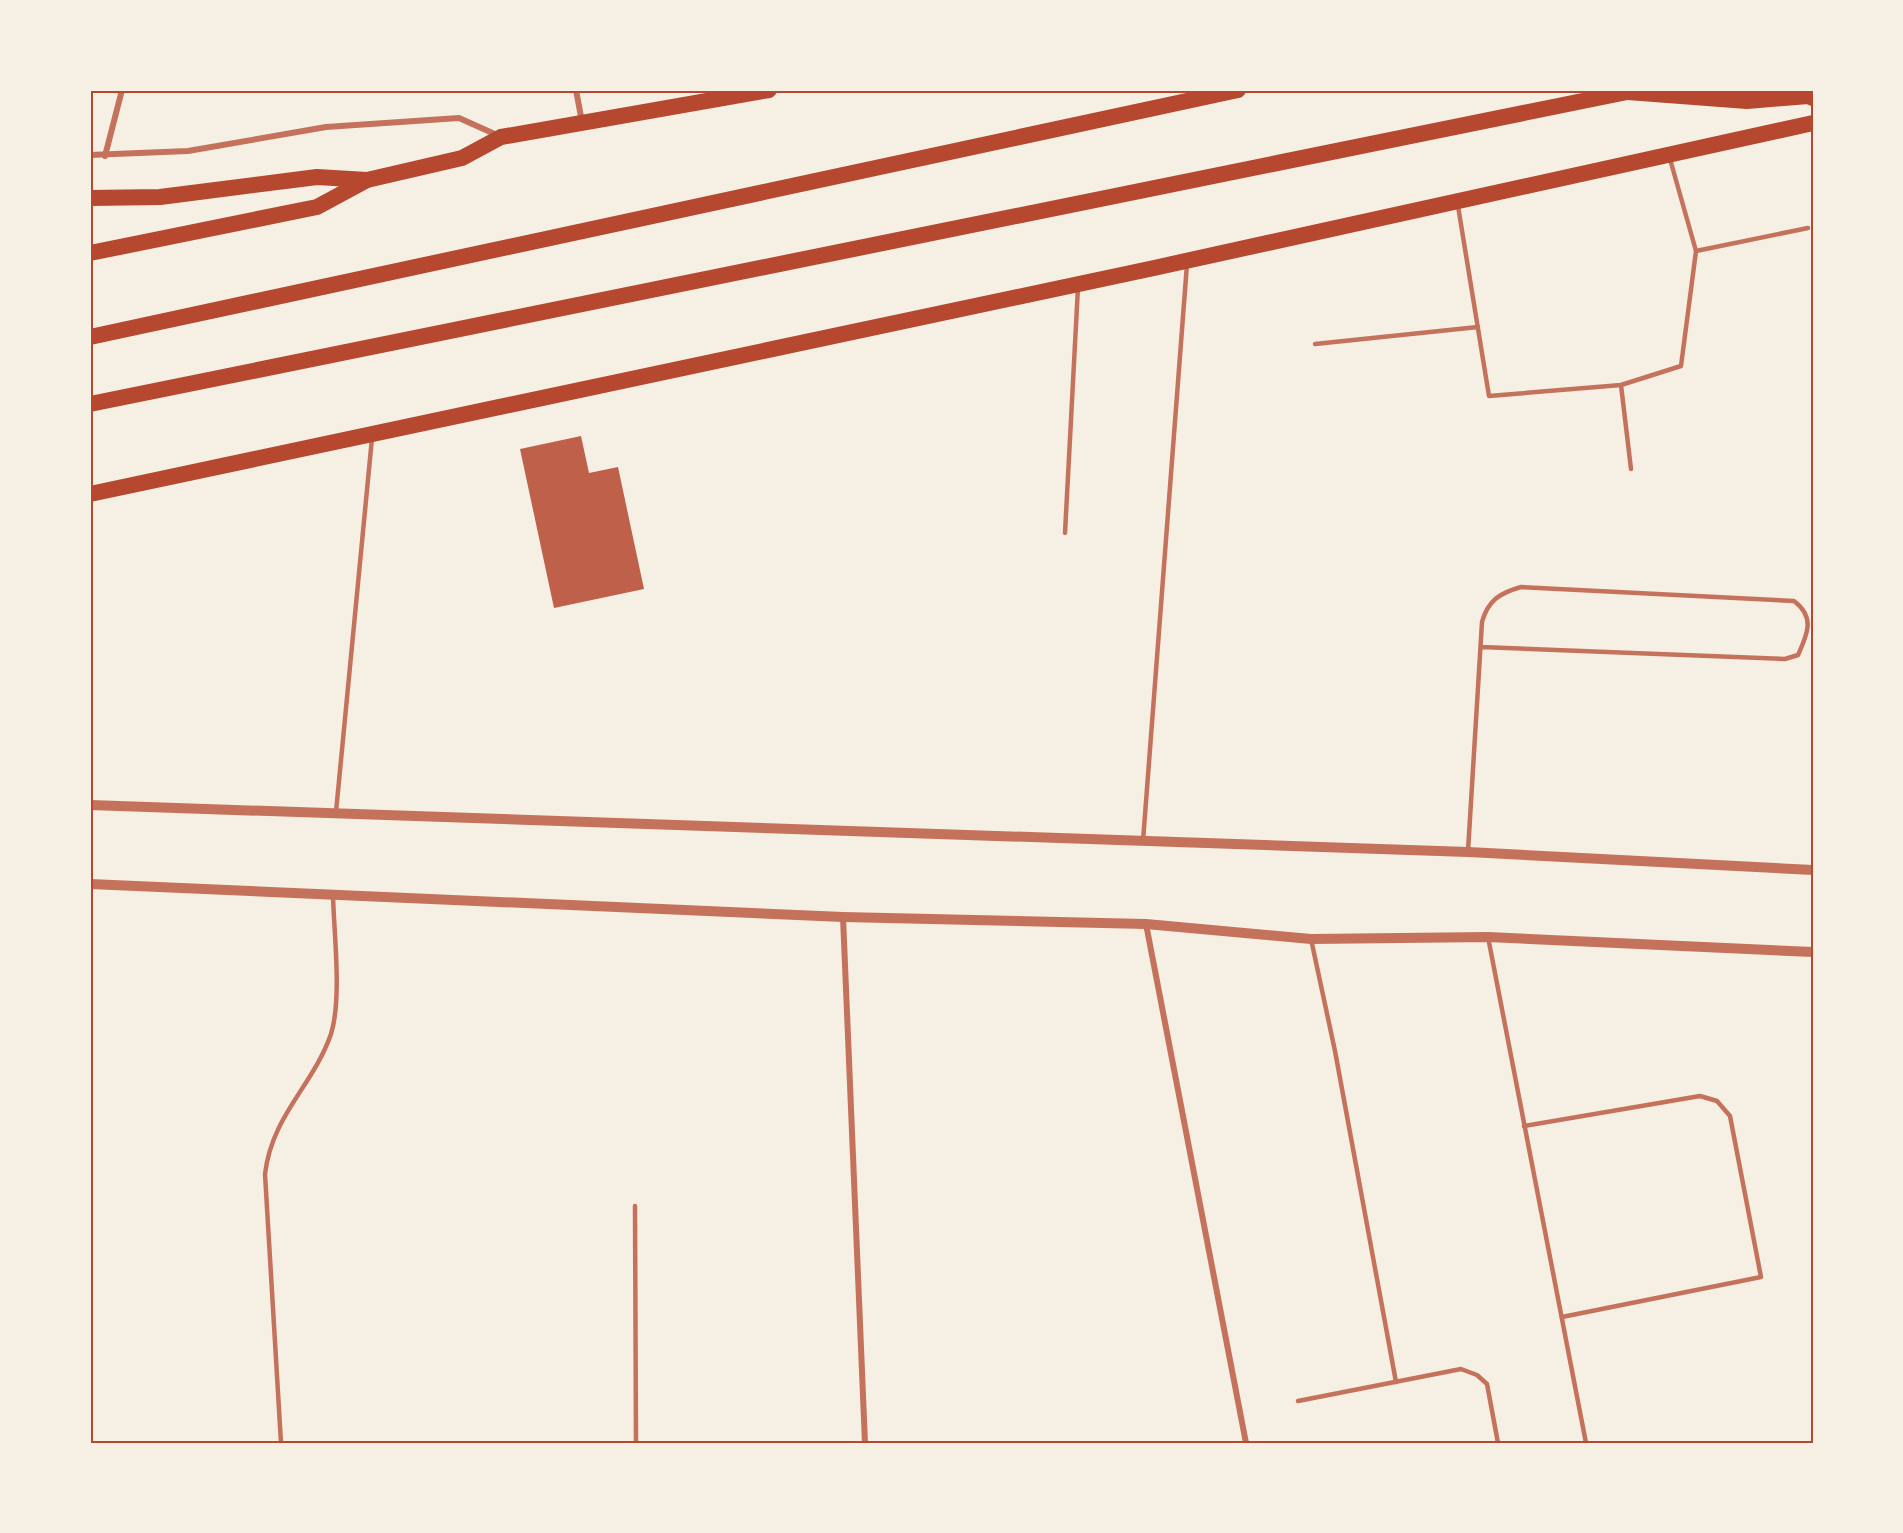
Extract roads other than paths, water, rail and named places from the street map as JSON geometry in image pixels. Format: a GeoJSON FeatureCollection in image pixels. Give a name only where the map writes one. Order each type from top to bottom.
{"type":"FeatureCollection","features":[{"type":"Feature","properties":{"kind":"highway"},"geometry":{"type":"LineString","coordinates":[[90,253],[317,207],[367,180],[462,158],[501,137],[770,90]]}},
{"type":"Feature","properties":{"kind":"highway"},"geometry":{"type":"LineString","coordinates":[[90,337],[1238,90]]}},
{"type":"Feature","properties":{"kind":"highway"},"geometry":{"type":"LineString","coordinates":[[90,404],[1632,91],[1747,101],[1808,96],[1813,98]]}},
{"type":"Feature","properties":{"kind":"highway"},"geometry":{"type":"LineString","coordinates":[[90,494],[372,432],[1078,285],[1813,123]]}},
{"type":"Feature","properties":{"kind":"highway"},"geometry":{"type":"LineString","coordinates":[[90,198],[160,197],[317,177],[367,180]]}},
{"type":"Feature","properties":{"kind":"street"},"geometry":{"type":"LineString","coordinates":[[105,156],[122,90]]}},
{"type":"Feature","properties":{"kind":"street"},"geometry":{"type":"LineString","coordinates":[[576,90],[582,122]]}},
{"type":"Feature","properties":{"kind":"street"},"geometry":{"type":"LineString","coordinates":[[90,155],[188,151],[326,127],[459,118],[501,137]]}},
{"type":"Feature","properties":{"kind":"street"},"geometry":{"type":"LineString","coordinates":[[90,806],[628,822],[1468,852],[1813,870]]}},
{"type":"Feature","properties":{"kind":"street"},"geometry":{"type":"LineString","coordinates":[[90,884],[843,917],[1146,924],[1311,939],[1488,938],[1813,952]]}},
{"type":"Feature","properties":{"kind":"street"},"geometry":{"type":"LineString","coordinates":[[843,917],[865,1443]]}},
{"type":"Feature","properties":{"kind":"street"},"geometry":{"type":"LineString","coordinates":[[1146,924],[1246,1443]]}},
{"type":"Feature","properties":{"kind":"lane"},"geometry":{"type":"LineString","coordinates":[[1457,202],[1489,396],[1621,385],[1681,366],[1696,251],[1669,156]]}},
{"type":"Feature","properties":{"kind":"lane"},"geometry":{"type":"LineString","coordinates":[[1696,251],[1808,228]]}},
{"type":"Feature","properties":{"kind":"lane"},"geometry":{"type":"LineString","coordinates":[[1143,841],[1187,261]]}},
{"type":"Feature","properties":{"kind":"lane"},"geometry":{"type":"LineString","coordinates":[[1065,533],[1078,285]]}},
{"type":"Feature","properties":{"kind":"lane"},"geometry":{"type":"LineString","coordinates":[[1315,344],[1478,327]]}},
{"type":"Feature","properties":{"kind":"lane"},"geometry":{"type":"LineString","coordinates":[[1621,385],[1631,469]]}},
{"type":"Feature","properties":{"kind":"lane"},"geometry":{"type":"LineString","coordinates":[[336,814],[372,432]]}},
{"type":"Feature","properties":{"kind":"lane"},"geometry":{"type":"LineString","coordinates":[[1468,852],[1481,647],[1486,610],[1503,592],[1521,587],[1794,601],[1805,609],[1808,619],[1806,638],[1798,655],[1785,659],[1481,647]]}},
{"type":"Feature","properties":{"kind":"lane"},"geometry":{"type":"LineString","coordinates":[[281,1443],[265,1174],[268,1150],[278,1126],[318,1060],[331,1033],[336,1004],[333,896]]}},
{"type":"Feature","properties":{"kind":"lane"},"geometry":{"type":"LineString","coordinates":[[1488,938],[1586,1443]]}},
{"type":"Feature","properties":{"kind":"lane"},"geometry":{"type":"LineString","coordinates":[[1311,939],[1335,1050],[1395,1382]]}},
{"type":"Feature","properties":{"kind":"lane"},"geometry":{"type":"LineString","coordinates":[[1524,1126],[1700,1096],[1717,1101],[1730,1116],[1761,1277],[1562,1317]]}},
{"type":"Feature","properties":{"kind":"lane"},"geometry":{"type":"LineString","coordinates":[[635,1206],[636,1443]]}},
{"type":"Feature","properties":{"kind":"lane"},"geometry":{"type":"LineString","coordinates":[[1298,1401],[1461,1369],[1477,1375],[1487,1384],[1498,1443]]}}]}
